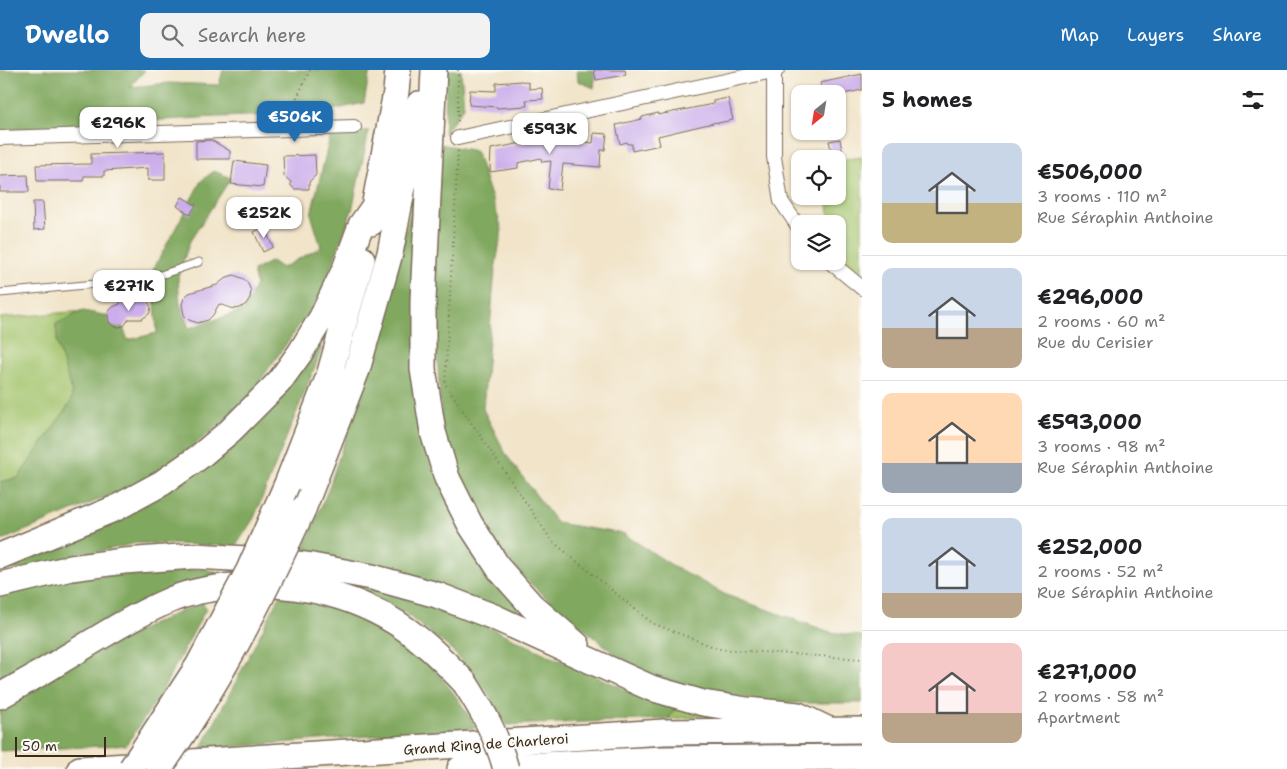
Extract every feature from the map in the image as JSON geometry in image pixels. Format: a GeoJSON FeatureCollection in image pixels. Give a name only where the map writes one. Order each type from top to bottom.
{"type":"FeatureCollection","features":[{"type":"Feature","properties":{"kind":"highway"},"geometry":{"type":"LineString","coordinates":[[131,769],[198,666],[249,570],[287,484],[329,376],[361,265],[396,92],[398,70]]}},
{"type":"Feature","properties":{"kind":"highway"},"geometry":{"type":"LineString","coordinates":[[159,769],[172,759],[223,670],[270,582],[303,509],[357,370],[388,262],[426,70]]}},
{"type":"Feature","properties":{"kind":"highway"},"geometry":{"type":"LineString","coordinates":[[434,70],[423,300],[424,369],[432,432],[447,478],[470,524],[500,570],[532,606],[568,638],[614,672]]}},
{"type":"Feature","properties":{"kind":"highway"},"geometry":{"type":"LineString","coordinates":[[0,556],[116,508],[162,483],[199,457],[230,431],[278,382],[300,352],[322,317],[345,269],[360,225],[373,208]]}},
{"type":"Feature","properties":{"kind":"highway"},"geometry":{"type":"LineString","coordinates":[[0,585],[71,568],[124,561],[194,556],[266,560],[312,566],[372,577],[437,595],[494,617],[651,688],[703,703],[798,715],[829,730]]}},
{"type":"Feature","properties":{"kind":"highway"},"geometry":{"type":"LineString","coordinates":[[0,696],[91,642],[169,600],[214,588],[253,584],[315,590],[351,600],[382,615],[414,635],[441,657],[465,683],[488,719],[506,769]]}},
{"type":"Feature","properties":{"kind":"highway","name":"Grand Ring de Charleroi"},"geometry":{"type":"LineString","coordinates":[[80,769],[664,732],[862,730]]}},
{"type":"Feature","properties":{"kind":"highway","name":"Grand Ring de Charleroi"},"geometry":{"type":"LineString","coordinates":[[460,769],[663,759],[862,757]]}},
{"type":"Feature","properties":{"kind":"street"},"geometry":{"type":"LineString","coordinates":[[458,138],[770,71],[774,157],[781,202],[791,217]]}},
{"type":"Feature","properties":{"kind":"street"},"geometry":{"type":"LineString","coordinates":[[0,138],[354,127]]}},
{"type":"Feature","properties":{"kind":"street"},"geometry":{"type":"LineString","coordinates":[[840,270],[862,288]]}},
{"type":"Feature","properties":{"kind":"lane"},"geometry":{"type":"LineString","coordinates":[[0,293],[149,279],[198,262]]}},
{"type":"Feature","properties":{"kind":"path"},"geometry":{"type":"LineString","coordinates":[[282,129],[310,70]]}},
{"type":"Feature","properties":{"kind":"path"},"geometry":{"type":"LineString","coordinates":[[458,70],[458,138],[445,384],[552,541],[652,623],[719,649],[862,659]]}},
{"type":"Feature","properties":{"kind":"green space"},"geometry":{"type":"Polygon","coordinates":[[[0,70],[145,70],[130,87],[169,83],[219,85],[223,70],[370,70],[364,103],[314,114],[217,117],[54,126],[0,131],[0,70]]]}},
{"type":"Feature","properties":{"kind":"green space"},"geometry":{"type":"Polygon","coordinates":[[[447,70],[461,70],[464,107],[444,134],[447,70]]]}},
{"type":"Feature","properties":{"kind":"green space"},"geometry":{"type":"Polygon","coordinates":[[[577,70],[596,70],[594,88],[578,81],[577,70]]]}},
{"type":"Feature","properties":{"kind":"green space"},"geometry":{"type":"Polygon","coordinates":[[[332,129],[369,131],[352,210],[322,293],[241,408],[154,477],[0,541],[0,482],[18,478],[71,402],[72,392],[57,343],[56,324],[83,311],[119,318],[128,340],[157,333],[153,270],[201,181],[214,171],[231,178],[190,241],[178,277],[180,304],[189,328],[244,310],[256,284],[253,271],[272,261],[282,268],[321,247],[311,214],[332,129]]]}},
{"type":"Feature","properties":{"kind":"green space"},"geometry":{"type":"Polygon","coordinates":[[[441,144],[476,151],[502,229],[495,270],[483,409],[507,456],[557,523],[624,534],[670,564],[726,595],[830,632],[862,636],[862,703],[772,703],[720,693],[654,676],[619,657],[554,605],[521,575],[496,543],[473,510],[443,440],[436,341],[433,243],[441,144]]]}},
{"type":"Feature","properties":{"kind":"green space"},"geometry":{"type":"Polygon","coordinates":[[[862,157],[862,277],[846,266],[846,215],[829,215],[828,205],[846,205],[846,159],[862,157]]]}},
{"type":"Feature","properties":{"kind":"green space"},"geometry":{"type":"Polygon","coordinates":[[[422,164],[418,411],[519,607],[518,616],[302,553],[328,490],[370,365],[390,296],[422,164]]]}},
{"type":"Feature","properties":{"kind":"green space"},"geometry":{"type":"Polygon","coordinates":[[[83,311],[56,324],[57,343],[72,392],[71,402],[18,478],[0,482],[0,318],[83,311]]]}},
{"type":"Feature","properties":{"kind":"green space"},"geometry":{"type":"Polygon","coordinates":[[[314,343],[322,349],[254,518],[236,546],[137,543],[17,570],[0,566],[130,509],[314,343]]]}},
{"type":"Feature","properties":{"kind":"green space"},"geometry":{"type":"Polygon","coordinates":[[[206,569],[218,573],[126,609],[0,682],[0,595],[61,579],[206,569]]]}},
{"type":"Feature","properties":{"kind":"green space"},"geometry":{"type":"Polygon","coordinates":[[[348,582],[412,599],[474,620],[634,693],[678,705],[668,719],[506,725],[486,690],[451,649],[398,608],[339,584],[348,582]]]}},
{"type":"Feature","properties":{"kind":"green space"},"geometry":{"type":"Polygon","coordinates":[[[281,594],[326,603],[351,612],[394,636],[414,650],[432,667],[463,706],[476,728],[201,749],[281,594]]]}},
{"type":"Feature","properties":{"kind":"green space"},"geometry":{"type":"Polygon","coordinates":[[[202,602],[206,609],[158,698],[126,745],[0,751],[0,708],[65,669],[152,624],[202,602]]]}},
{"type":"Feature","properties":{"kind":"green space"},"geometry":{"type":"Polygon","coordinates":[[[678,705],[716,715],[668,719],[678,705]]]}},
{"type":"Feature","properties":{"kind":"building"},"geometry":{"type":"Polygon","coordinates":[[[594,70],[625,70],[626,75],[596,80],[594,70]]]}},
{"type":"Feature","properties":{"kind":"building"},"geometry":{"type":"Polygon","coordinates":[[[862,74],[862,90],[846,93],[846,85],[821,85],[820,83],[862,74]]]}},
{"type":"Feature","properties":{"kind":"building"},"geometry":{"type":"Polygon","coordinates":[[[522,81],[529,83],[529,89],[542,88],[543,99],[526,100],[527,106],[497,108],[469,105],[470,90],[496,91],[496,83],[522,81]]]}},
{"type":"Feature","properties":{"kind":"building"},"geometry":{"type":"Polygon","coordinates":[[[728,98],[733,120],[658,136],[660,145],[632,151],[632,144],[627,142],[620,144],[616,125],[658,113],[658,115],[713,104],[713,101],[728,98]]]}},
{"type":"Feature","properties":{"kind":"building"},"geometry":{"type":"Polygon","coordinates":[[[594,133],[607,134],[605,150],[601,150],[600,167],[563,164],[560,190],[548,189],[551,161],[542,162],[541,158],[518,163],[518,168],[490,172],[491,149],[548,138],[593,143],[594,133]]]}},
{"type":"Feature","properties":{"kind":"building"},"geometry":{"type":"Polygon","coordinates":[[[211,140],[230,151],[230,159],[196,159],[196,141],[211,140]]]}},
{"type":"Feature","properties":{"kind":"building"},"geometry":{"type":"Polygon","coordinates":[[[840,140],[842,150],[831,150],[829,141],[840,140]]]}},
{"type":"Feature","properties":{"kind":"building"},"geometry":{"type":"Polygon","coordinates":[[[165,152],[165,180],[148,180],[148,168],[104,171],[104,176],[84,176],[83,181],[37,181],[36,165],[91,164],[91,154],[165,152]]]}},
{"type":"Feature","properties":{"kind":"building"},"geometry":{"type":"Polygon","coordinates":[[[315,155],[316,175],[309,182],[309,189],[295,189],[284,176],[283,156],[315,155]]]}},
{"type":"Feature","properties":{"kind":"building"},"geometry":{"type":"Polygon","coordinates":[[[234,161],[266,165],[263,187],[231,184],[234,161]]]}},
{"type":"Feature","properties":{"kind":"building"},"geometry":{"type":"Polygon","coordinates":[[[28,175],[29,192],[0,192],[0,176],[28,175]]]}},
{"type":"Feature","properties":{"kind":"building"},"geometry":{"type":"Polygon","coordinates":[[[182,197],[196,205],[190,215],[177,206],[182,197]]]}},
{"type":"Feature","properties":{"kind":"building"},"geometry":{"type":"Polygon","coordinates":[[[33,202],[43,202],[45,229],[34,230],[33,202]]]}},
{"type":"Feature","properties":{"kind":"building"},"geometry":{"type":"Polygon","coordinates":[[[264,227],[273,247],[263,252],[254,232],[264,227]]]}},
{"type":"Feature","properties":{"kind":"building"},"geometry":{"type":"Polygon","coordinates":[[[234,275],[244,279],[251,291],[250,298],[246,304],[234,309],[219,304],[208,320],[198,323],[189,320],[184,315],[182,304],[184,298],[189,293],[217,285],[227,277],[234,275]]]}},
{"type":"Feature","properties":{"kind":"building"},"geometry":{"type":"Polygon","coordinates":[[[128,298],[130,301],[137,298],[145,299],[151,308],[149,314],[142,319],[129,319],[124,326],[113,326],[109,322],[109,311],[120,304],[120,301],[128,298]]]}}]}
